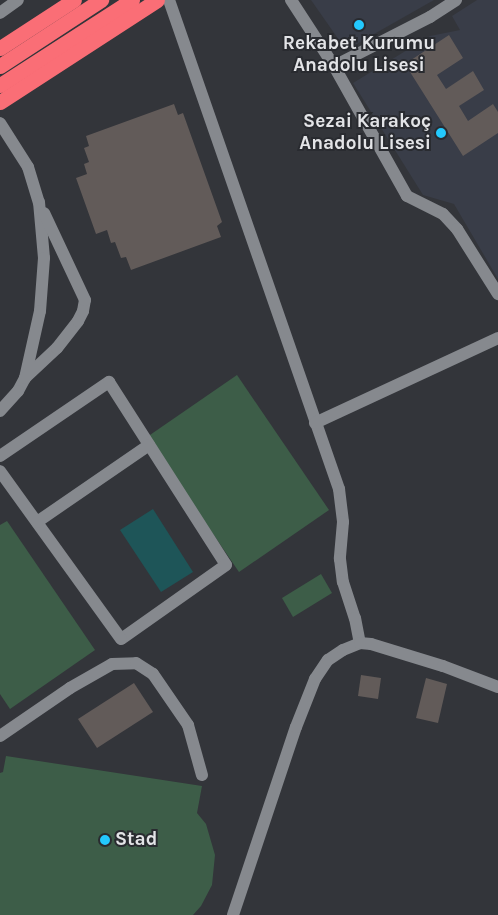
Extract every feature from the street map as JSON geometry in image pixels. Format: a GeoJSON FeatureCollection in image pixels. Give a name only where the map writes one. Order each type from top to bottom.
{"type":"FeatureCollection","features":[{"type":"Feature","properties":{"kind":"highway"},"geometry":{"type":"LineString","coordinates":[[0,48],[74,0]]}},
{"type":"Feature","properties":{"kind":"highway"},"geometry":{"type":"LineString","coordinates":[[0,66],[101,0]]}},
{"type":"Feature","properties":{"kind":"highway"},"geometry":{"type":"LineString","coordinates":[[0,85],[132,0]]}},
{"type":"Feature","properties":{"kind":"highway"},"geometry":{"type":"LineString","coordinates":[[0,102],[157,0]]}},
{"type":"Feature","properties":{"kind":"street"},"geometry":{"type":"LineString","coordinates":[[0,12],[18,0]]}},
{"type":"Feature","properties":{"kind":"street"},"geometry":{"type":"LineString","coordinates":[[169,0],[315,423],[331,461],[339,489],[342,522],[340,559],[343,582],[355,618],[360,643]]}},
{"type":"Feature","properties":{"kind":"street"},"geometry":{"type":"LineString","coordinates":[[290,0],[334,66],[407,196],[443,214],[457,229],[498,294]]}},
{"type":"Feature","properties":{"kind":"street"},"geometry":{"type":"LineString","coordinates":[[334,66],[430,17],[456,0]]}},
{"type":"Feature","properties":{"kind":"street"},"geometry":{"type":"LineString","coordinates":[[0,123],[28,168],[39,202],[85,300],[83,311],[78,321],[57,348],[25,378]]}},
{"type":"Feature","properties":{"kind":"street"},"geometry":{"type":"LineString","coordinates":[[0,411],[18,391],[25,378],[40,311],[44,258],[39,202]]}},
{"type":"Feature","properties":{"kind":"street"},"geometry":{"type":"LineString","coordinates":[[315,423],[498,338]]}},
{"type":"Feature","properties":{"kind":"street"},"geometry":{"type":"LineString","coordinates":[[0,456],[110,382],[226,565],[121,638],[0,471]]}},
{"type":"Feature","properties":{"kind":"street"},"geometry":{"type":"LineString","coordinates":[[37,522],[150,445]]}},
{"type":"Feature","properties":{"kind":"street"},"geometry":{"type":"LineString","coordinates":[[233,915],[296,727],[315,679],[328,660],[342,650],[360,643],[390,648],[498,687]]}},
{"type":"Feature","properties":{"kind":"street"},"geometry":{"type":"LineString","coordinates":[[0,736],[70,688],[112,664],[136,663],[153,674],[188,725],[202,775]]}},
{"type":"Feature","properties":{"kind":"shaded area","name":"Rekabet Kurumu Anadolu Lisesi"},"geometry":{"type":"Polygon","coordinates":[[[311,0],[434,0],[346,50],[311,0]]]}},
{"type":"Feature","properties":{"kind":"shaded area","name":"Sezai Karakoç Anadolu Lisesi"},"geometry":{"type":"Polygon","coordinates":[[[477,0],[498,0],[498,279],[454,204],[423,195],[353,83],[430,36],[460,30],[452,16],[477,0]]]}},
{"type":"Feature","properties":{"kind":"green space"},"geometry":{"type":"Polygon","coordinates":[[[237,375],[329,510],[239,572],[147,437],[237,375]]]}},
{"type":"Feature","properties":{"kind":"green space"},"geometry":{"type":"Polygon","coordinates":[[[7,521],[95,650],[10,709],[0,694],[0,525],[7,521]]]}},
{"type":"Feature","properties":{"kind":"green space"},"geometry":{"type":"Polygon","coordinates":[[[321,574],[332,593],[293,617],[282,598],[321,574]]]}},
{"type":"Feature","properties":{"kind":"green space","name":"Stad"},"geometry":{"type":"Polygon","coordinates":[[[6,756],[202,786],[197,813],[206,824],[215,855],[212,885],[201,906],[193,915],[0,915],[0,773],[3,772],[6,756]]]}},
{"type":"Feature","properties":{"kind":"water"},"geometry":{"type":"Polygon","coordinates":[[[153,509],[193,572],[161,592],[120,530],[153,509]]]}},
{"type":"Feature","properties":{"kind":"building"},"geometry":{"type":"Polygon","coordinates":[[[449,35],[463,58],[437,75],[446,89],[473,71],[484,90],[459,106],[468,121],[493,104],[498,112],[498,133],[463,156],[405,64],[449,35]]]}},
{"type":"Feature","properties":{"kind":"building"},"geometry":{"type":"Polygon","coordinates":[[[174,104],[178,115],[183,113],[222,222],[217,226],[221,237],[131,270],[126,257],[121,258],[115,242],[111,243],[107,230],[96,234],[76,178],[87,174],[84,164],[89,162],[84,148],[89,146],[86,136],[174,104]]]}},
{"type":"Feature","properties":{"kind":"building"},"geometry":{"type":"Polygon","coordinates":[[[361,675],[381,678],[378,699],[358,696],[361,675]]]}},
{"type":"Feature","properties":{"kind":"building"},"geometry":{"type":"Polygon","coordinates":[[[426,678],[447,684],[438,723],[416,718],[426,678]]]}},
{"type":"Feature","properties":{"kind":"building"},"geometry":{"type":"Polygon","coordinates":[[[134,683],[153,712],[97,748],[78,719],[134,683]]]}},
{"type":"Feature","properties":{"kind":"place","name":"Rekabet Kurumu Anadolu Lisesi"},"geometry":{"type":"Point","coordinates":[359,25]}},
{"type":"Feature","properties":{"kind":"place","name":"Sezai Karakoç Anadolu Lisesi"},"geometry":{"type":"Point","coordinates":[441,133]}},
{"type":"Feature","properties":{"kind":"place","name":"Stad"},"geometry":{"type":"Point","coordinates":[105,840]}}]}
